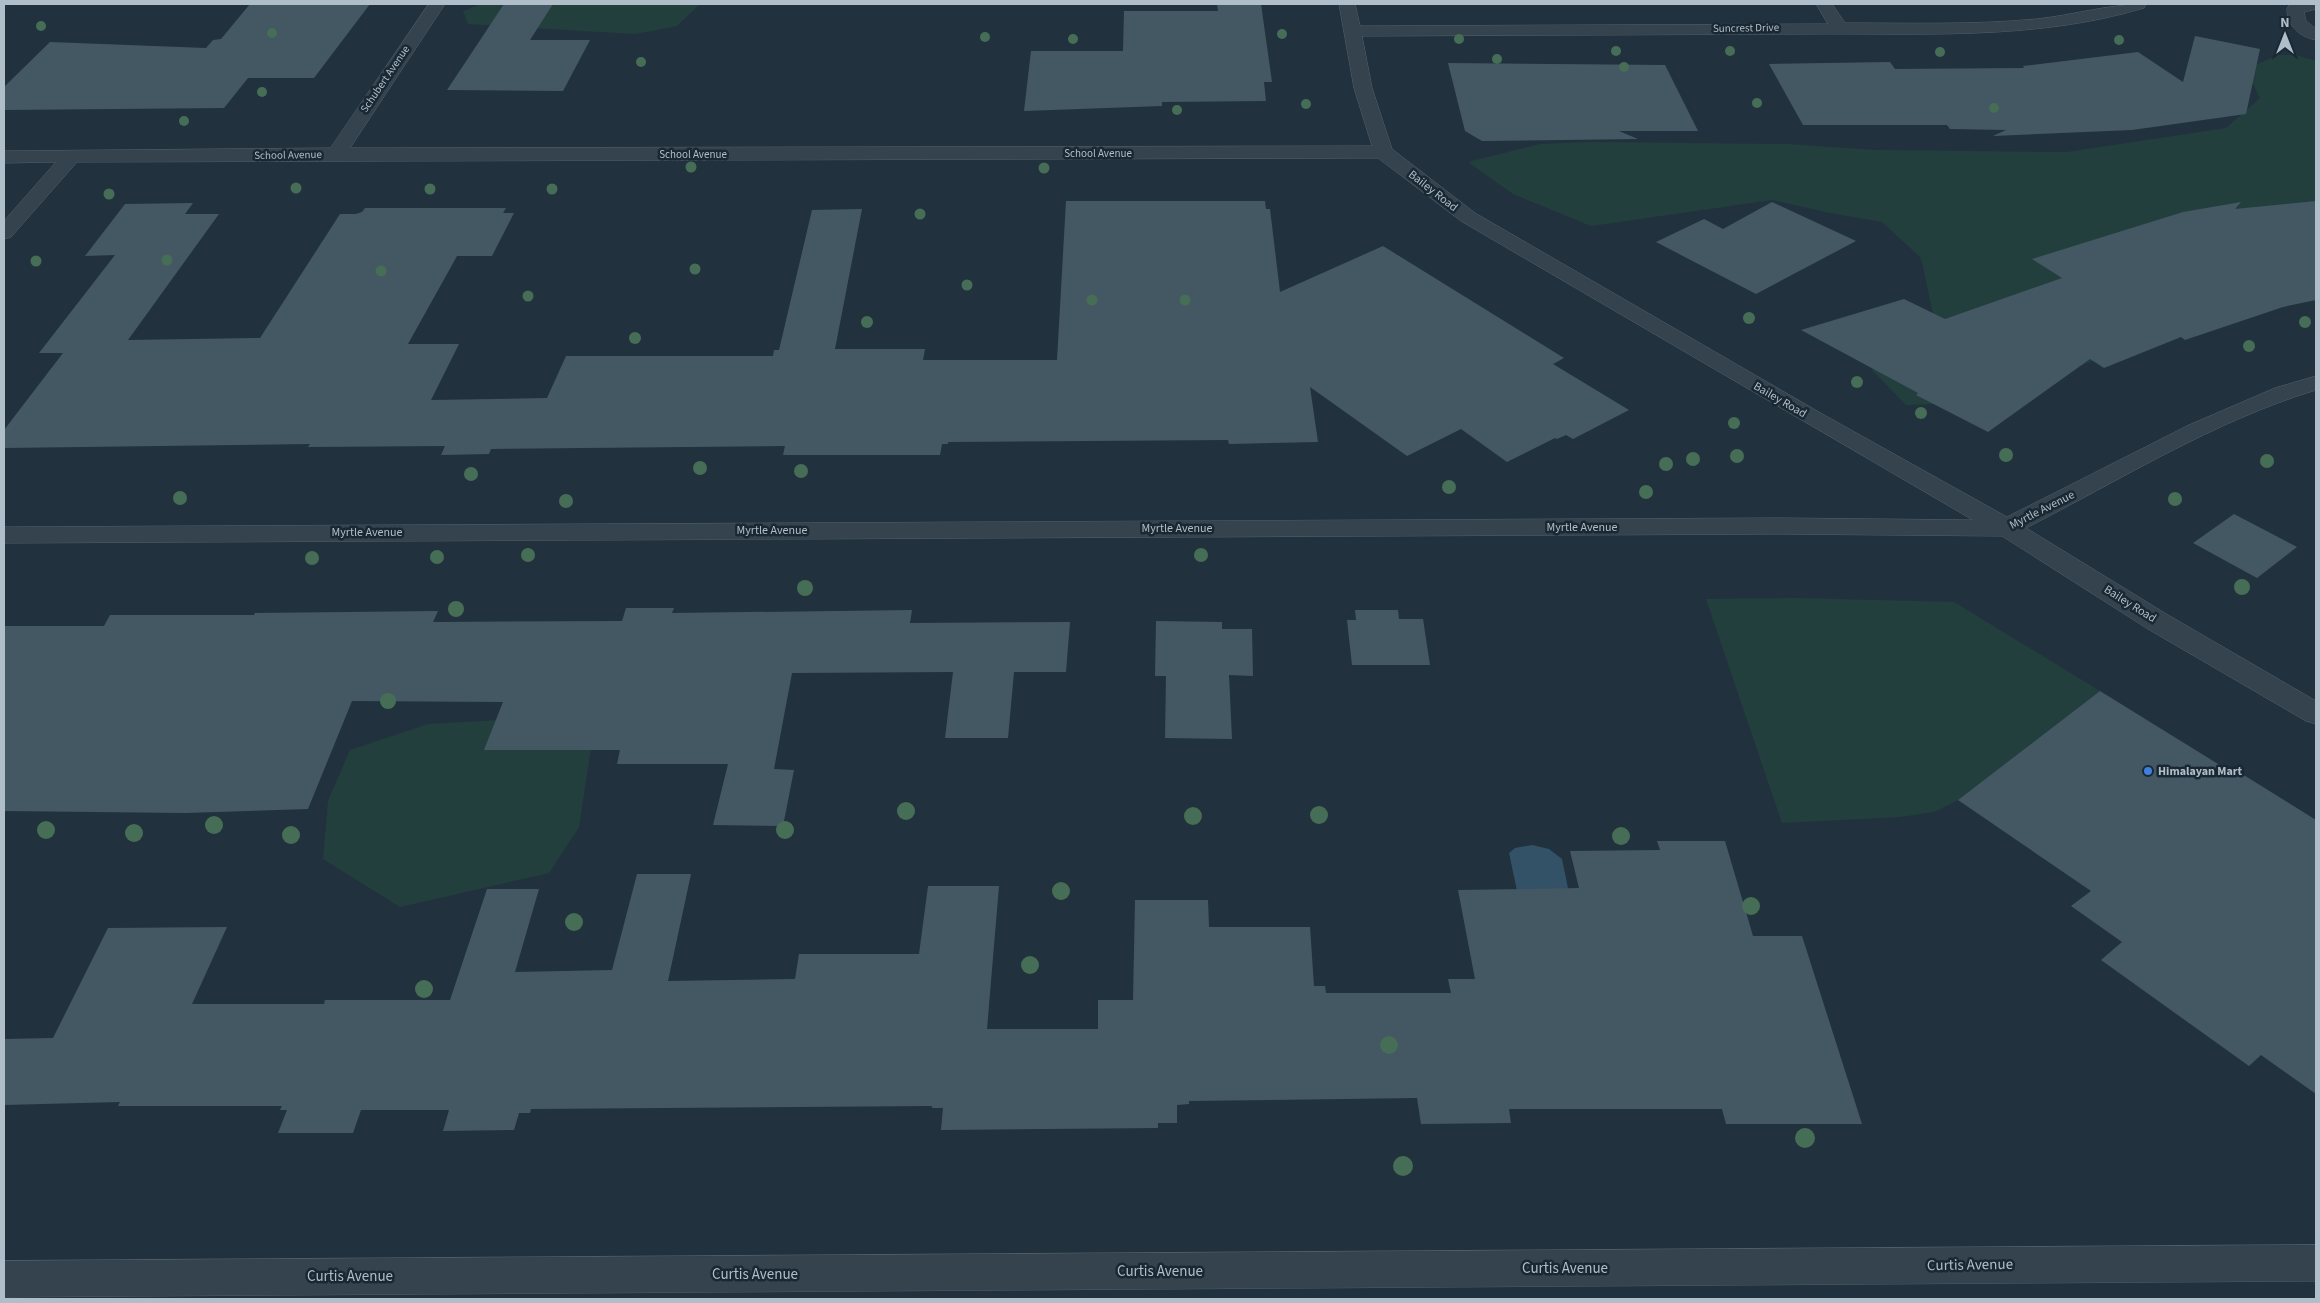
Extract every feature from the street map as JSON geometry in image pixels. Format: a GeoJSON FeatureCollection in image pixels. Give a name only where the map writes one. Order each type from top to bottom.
{"type":"FeatureCollection","features":[{"type":"Feature","properties":{"kind":"street","name":"Schubert Avenue"},"geometry":{"type":"LineString","coordinates":[[336,154],[436,4]]}},
{"type":"Feature","properties":{"kind":"street"},"geometry":{"type":"LineString","coordinates":[[1347,4],[1362,88],[1383,152]]}},
{"type":"Feature","properties":{"kind":"street"},"geometry":{"type":"LineString","coordinates":[[1824,4],[1839,27]]}},
{"type":"Feature","properties":{"kind":"street","name":"Suncrest Drive"},"geometry":{"type":"LineString","coordinates":[[1352,31],[1839,27],[1974,28],[2027,26],[2100,15],[2138,4]]}},
{"type":"Feature","properties":{"kind":"street"},"geometry":{"type":"LineString","coordinates":[[2316,4],[2287,8],[2298,23],[2316,35]]}},
{"type":"Feature","properties":{"kind":"street","name":"School Avenue"},"geometry":{"type":"LineString","coordinates":[[4,157],[336,154],[1383,152]]}},
{"type":"Feature","properties":{"kind":"street","name":"Bailey Road"},"geometry":{"type":"LineString","coordinates":[[1383,152],[1468,217],[1808,416],[2007,528],[2158,622],[2316,714]]}},
{"type":"Feature","properties":{"kind":"street"},"geometry":{"type":"LineString","coordinates":[[4,233],[71,157]]}},
{"type":"Feature","properties":{"kind":"street","name":"Myrtle Avenue"},"geometry":{"type":"LineString","coordinates":[[4,535],[1779,526],[2007,528],[2197,430],[2283,393],[2316,383]]}},
{"type":"Feature","properties":{"kind":"street","name":"Curtis Avenue"},"geometry":{"type":"LineString","coordinates":[[4,1279],[2316,1262]]}},
{"type":"Feature","properties":{"kind":"green space"},"geometry":{"type":"Polygon","coordinates":[[[482,4],[700,4],[677,26],[635,34],[468,24],[463,11],[482,4]]]}},
{"type":"Feature","properties":{"kind":"green space"},"geometry":{"type":"Polygon","coordinates":[[[2278,55],[2296,55],[2316,61],[2316,212],[2271,218],[2099,358],[2038,384],[1960,403],[1906,405],[1872,370],[1897,336],[1935,322],[1921,258],[1882,222],[1772,200],[1591,226],[1513,194],[1468,162],[1540,144],[1589,142],[1786,144],[1875,150],[2067,152],[2226,128],[2260,98],[2246,69],[2278,55]]]}},
{"type":"Feature","properties":{"kind":"green space"},"geometry":{"type":"Polygon","coordinates":[[[1795,598],[1954,602],[2100,691],[1958,800],[1934,812],[1900,817],[1782,823],[1706,599],[1795,598]]]}},
{"type":"Feature","properties":{"kind":"green space"},"geometry":{"type":"Polygon","coordinates":[[[596,715],[579,827],[549,873],[400,907],[323,859],[328,801],[350,750],[428,724],[596,715]]]}},
{"type":"Feature","properties":{"kind":"water"},"geometry":{"type":"Polygon","coordinates":[[[1532,845],[1549,849],[1562,859],[1574,917],[1524,924],[1509,853],[1515,848],[1532,845]]]}},
{"type":"Feature","properties":{"kind":"building"},"geometry":{"type":"Polygon","coordinates":[[[250,4],[370,4],[314,78],[248,78],[224,108],[4,110],[4,87],[50,42],[206,48],[213,40],[221,39],[250,4]]]}},
{"type":"Feature","properties":{"kind":"building"},"geometry":{"type":"Polygon","coordinates":[[[504,4],[553,4],[530,40],[590,40],[563,91],[447,90],[504,4]]]}},
{"type":"Feature","properties":{"kind":"building"},"geometry":{"type":"Polygon","coordinates":[[[1217,4],[1261,4],[1272,82],[1264,82],[1266,101],[1162,102],[1162,106],[1024,111],[1031,51],[1123,51],[1124,11],[1218,11],[1217,4]]]}},
{"type":"Feature","properties":{"kind":"building"},"geometry":{"type":"Polygon","coordinates":[[[2195,36],[2260,49],[2246,114],[2132,130],[1993,136],[2006,130],[1950,129],[1947,125],[1803,125],[1769,64],[1890,62],[1895,69],[2024,68],[2023,66],[2138,52],[2183,82],[2195,36]]]}},
{"type":"Feature","properties":{"kind":"building"},"geometry":{"type":"Polygon","coordinates":[[[1448,63],[1665,65],[1698,131],[1619,131],[1638,139],[1482,141],[1465,131],[1448,63]]]}},
{"type":"Feature","properties":{"kind":"building"},"geometry":{"type":"Polygon","coordinates":[[[1066,201],[1265,201],[1266,209],[1270,209],[1280,292],[1383,246],[1564,358],[1553,364],[1629,410],[1573,439],[1566,435],[1555,438],[1507,462],[1461,429],[1407,456],[1310,387],[1318,442],[1229,444],[1228,440],[948,442],[948,444],[942,444],[940,455],[783,455],[785,446],[491,449],[489,454],[441,455],[445,446],[308,447],[310,444],[4,448],[4,430],[63,353],[39,353],[115,255],[85,256],[125,204],[193,203],[185,214],[219,214],[128,340],[260,338],[340,214],[356,214],[362,212],[365,208],[506,208],[503,213],[514,213],[492,256],[457,256],[408,344],[459,344],[431,400],[547,398],[566,356],[773,356],[774,350],[779,350],[812,210],[862,209],[835,349],[925,349],[923,360],[1057,360],[1066,201]]]}},
{"type":"Feature","properties":{"kind":"building"},"geometry":{"type":"Polygon","coordinates":[[[2316,201],[2316,300],[2283,307],[2185,340],[2181,337],[2104,368],[2090,359],[1988,432],[1916,395],[1918,393],[1801,330],[1904,299],[1945,319],[2062,278],[2032,259],[2183,212],[2241,202],[2235,209],[2316,201]]]}},
{"type":"Feature","properties":{"kind":"building"},"geometry":{"type":"Polygon","coordinates":[[[1772,202],[1856,241],[1756,294],[1656,242],[1704,219],[1723,229],[1772,202]]]}},
{"type":"Feature","properties":{"kind":"building"},"geometry":{"type":"Polygon","coordinates":[[[2234,514],[2297,547],[2257,578],[2193,543],[2234,514]]]}},
{"type":"Feature","properties":{"kind":"building"},"geometry":{"type":"Polygon","coordinates":[[[626,608],[674,608],[672,613],[912,610],[910,623],[1070,622],[1066,672],[1014,672],[1008,738],[945,738],[953,672],[792,673],[774,769],[794,770],[783,826],[713,825],[728,764],[617,764],[620,750],[484,750],[503,702],[352,701],[308,809],[185,813],[4,811],[4,626],[104,626],[110,615],[254,615],[255,613],[438,611],[433,622],[622,621],[626,608]]]}},
{"type":"Feature","properties":{"kind":"building"},"geometry":{"type":"Polygon","coordinates":[[[1355,610],[1398,610],[1399,619],[1423,619],[1430,665],[1352,665],[1347,620],[1356,620],[1355,610]]]}},
{"type":"Feature","properties":{"kind":"building"},"geometry":{"type":"Polygon","coordinates":[[[1156,621],[1222,622],[1222,629],[1252,629],[1253,676],[1229,675],[1232,739],[1165,738],[1166,676],[1155,676],[1156,621]]]}},
{"type":"Feature","properties":{"kind":"building"},"geometry":{"type":"Polygon","coordinates":[[[2100,691],[2231,772],[2234,769],[2316,820],[2316,1094],[2261,1055],[2249,1066],[2101,960],[2122,942],[2071,906],[2091,891],[1958,800],[2100,691]]]}},
{"type":"Feature","properties":{"kind":"building"},"geometry":{"type":"Polygon","coordinates":[[[1657,841],[1725,841],[1753,936],[1802,936],[1862,1124],[1726,1124],[1722,1109],[1509,1109],[1511,1123],[1421,1124],[1417,1098],[1189,1101],[1189,1104],[1177,1105],[1177,1123],[1158,1123],[1158,1128],[941,1130],[943,1108],[932,1108],[932,1106],[531,1109],[530,1113],[519,1113],[514,1130],[443,1131],[449,1110],[361,1110],[353,1133],[278,1133],[287,1110],[280,1110],[282,1106],[118,1106],[120,1102],[4,1105],[4,1039],[53,1038],[108,928],[227,927],[192,1004],[324,1004],[325,1000],[450,1000],[487,889],[539,889],[515,972],[612,970],[637,874],[691,874],[668,981],[795,979],[799,954],[919,954],[928,886],[999,886],[987,1029],[1098,1029],[1098,1000],[1133,1000],[1135,900],[1208,900],[1209,927],[1310,927],[1314,986],[1325,986],[1326,993],[1451,993],[1448,979],[1475,979],[1458,890],[1579,888],[1570,851],[1660,850],[1657,841]]]}},
{"type":"Feature","properties":{"kind":"place","name":"Himalayan Mart"},"geometry":{"type":"Point","coordinates":[2148,771]}}]}
